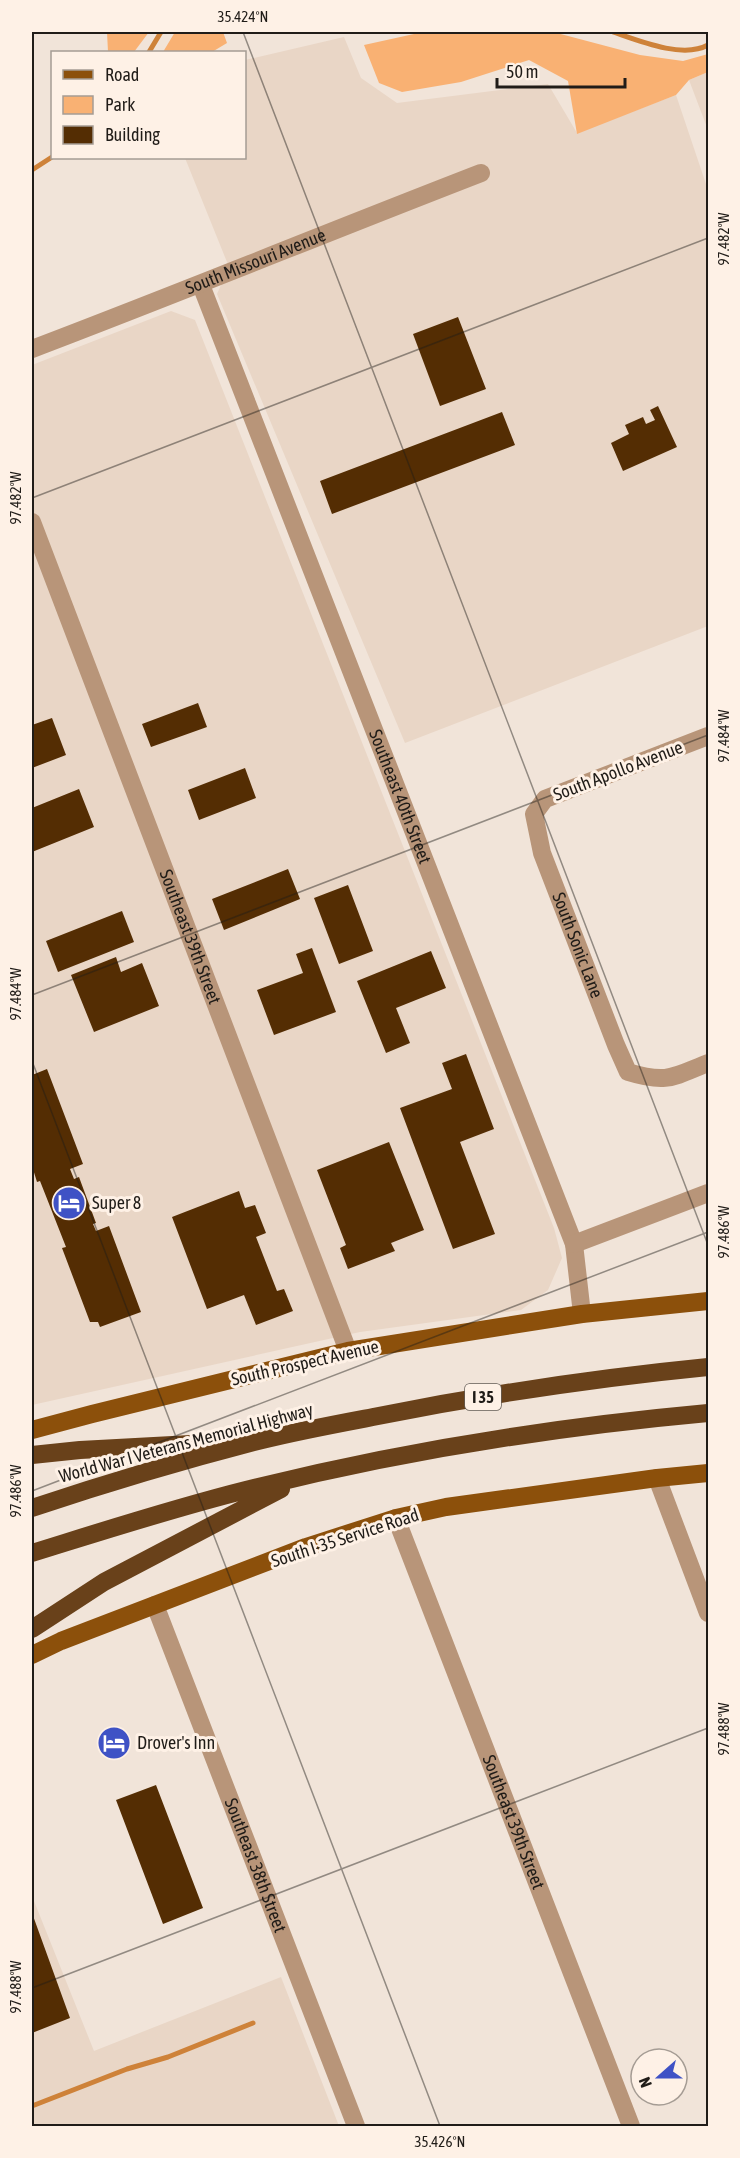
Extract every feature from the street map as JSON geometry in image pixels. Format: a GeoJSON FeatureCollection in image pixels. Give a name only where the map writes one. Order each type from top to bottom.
{"type":"FeatureCollection","features":[{"type":"Feature","properties":{"kind":"highway","name":"World War I Veterans Memorial Highway"},"geometry":{"type":"LineString","coordinates":[[32,1508],[99,1486],[263,1440],[441,1403],[707,1367]]}},
{"type":"Feature","properties":{"kind":"highway"},"geometry":{"type":"LineString","coordinates":[[32,1552],[246,1490],[396,1458],[514,1436],[638,1419],[708,1413]]}},
{"type":"Feature","properties":{"kind":"highway"},"geometry":{"type":"LineString","coordinates":[[32,1455],[80,1450],[263,1440]]}},
{"type":"Feature","properties":{"kind":"highway"},"geometry":{"type":"LineString","coordinates":[[32,1629],[104,1582],[303,1478]]}},
{"type":"Feature","properties":{"kind":"main road"},"geometry":{"type":"LineString","coordinates":[[582,1314],[708,1301]]}},
{"type":"Feature","properties":{"kind":"main road","name":"South Prospect Avenue"},"geometry":{"type":"LineString","coordinates":[[32,1430],[348,1351],[582,1314]]}},
{"type":"Feature","properties":{"kind":"main road","name":"South I-35 Service Road"},"geometry":{"type":"LineString","coordinates":[[32,1655],[61,1641],[316,1544],[396,1518],[446,1507],[708,1473]]}},
{"type":"Feature","properties":{"kind":"street","name":"South Missouri Avenue"},"geometry":{"type":"LineString","coordinates":[[32,349],[201,285],[278,251],[481,173]]}},
{"type":"Feature","properties":{"kind":"street","name":"Southeast 40th Street"},"geometry":{"type":"LineString","coordinates":[[201,285],[574,1244],[582,1314]]}},
{"type":"Feature","properties":{"kind":"street","name":"Southeast 39th Street"},"geometry":{"type":"LineString","coordinates":[[32,522],[348,1351]]}},
{"type":"Feature","properties":{"kind":"street","name":"South Apollo Avenue"},"geometry":{"type":"LineString","coordinates":[[534,814],[545,799],[708,736]]}},
{"type":"Feature","properties":{"kind":"street","name":"South Sonic Lane"},"geometry":{"type":"LineString","coordinates":[[534,814],[542,854],[628,1072],[650,1079],[666,1079],[708,1063]]}},
{"type":"Feature","properties":{"kind":"street"},"geometry":{"type":"LineString","coordinates":[[574,1244],[708,1193]]}},
{"type":"Feature","properties":{"kind":"street"},"geometry":{"type":"LineString","coordinates":[[657,1478],[708,1613]]}},
{"type":"Feature","properties":{"kind":"street","name":"Southeast 39th Street"},"geometry":{"type":"LineString","coordinates":[[396,1518],[631,2127]]}},
{"type":"Feature","properties":{"kind":"street","name":"Southeast 38th Street"},"geometry":{"type":"LineString","coordinates":[[155,1605],[356,2127]]}},
{"type":"Feature","properties":{"kind":"shaded area"},"geometry":{"type":"Polygon","coordinates":[[[344,37],[361,78],[397,103],[548,84],[577,133],[676,95],[708,190],[708,626],[405,743],[217,294],[229,267],[185,159],[246,159],[246,60],[344,37]]]}},
{"type":"Feature","properties":{"kind":"shaded area"},"geometry":{"type":"Polygon","coordinates":[[[708,72],[708,130],[689,80],[708,72]]]}},
{"type":"Feature","properties":{"kind":"shaded area"},"geometry":{"type":"Polygon","coordinates":[[[171,311],[195,320],[554,1228],[562,1258],[548,1290],[521,1310],[360,1332],[32,1405],[32,365],[171,311]]]}},
{"type":"Feature","properties":{"kind":"shaded area"},"geometry":{"type":"Polygon","coordinates":[[[32,1896],[94,2051],[281,1977],[339,2126],[32,2126],[32,1896]]]}},
{"type":"Feature","properties":{"kind":"green space"},"geometry":{"type":"Polygon","coordinates":[[[107,32],[149,32],[135,51],[108,51],[107,32]]]}},
{"type":"Feature","properties":{"kind":"green space"},"geometry":{"type":"Polygon","coordinates":[[[175,32],[223,32],[227,43],[214,51],[164,51],[175,32]]]}},
{"type":"Feature","properties":{"kind":"green space"},"geometry":{"type":"Polygon","coordinates":[[[423,32],[553,32],[640,55],[683,61],[708,54],[708,72],[689,80],[676,95],[577,134],[568,81],[529,60],[461,82],[402,92],[379,83],[364,45],[423,32]]]}},
{"type":"Feature","properties":{"kind":"building"},"geometry":{"type":"Polygon","coordinates":[[[458,317],[486,389],[440,406],[413,334],[458,317]]]}},
{"type":"Feature","properties":{"kind":"building"},"geometry":{"type":"Polygon","coordinates":[[[658,406],[677,447],[623,471],[611,443],[629,434],[625,425],[643,417],[646,424],[655,420],[650,410],[658,406]]]}},
{"type":"Feature","properties":{"kind":"building"},"geometry":{"type":"Polygon","coordinates":[[[502,412],[515,445],[332,514],[320,481],[502,412]]]}},
{"type":"Feature","properties":{"kind":"building"},"geometry":{"type":"Polygon","coordinates":[[[198,703],[207,727],[151,747],[142,724],[198,703]]]}},
{"type":"Feature","properties":{"kind":"building"},"geometry":{"type":"Polygon","coordinates":[[[52,718],[66,755],[32,768],[32,725],[52,718]]]}},
{"type":"Feature","properties":{"kind":"building"},"geometry":{"type":"Polygon","coordinates":[[[245,768],[256,798],[199,820],[188,790],[245,768]]]}},
{"type":"Feature","properties":{"kind":"building"},"geometry":{"type":"Polygon","coordinates":[[[79,789],[94,827],[32,852],[32,808],[79,789]]]}},
{"type":"Feature","properties":{"kind":"building"},"geometry":{"type":"Polygon","coordinates":[[[288,869],[300,899],[224,930],[212,899],[288,869]]]}},
{"type":"Feature","properties":{"kind":"building"},"geometry":{"type":"Polygon","coordinates":[[[348,885],[373,951],[339,964],[314,898],[348,885]]]}},
{"type":"Feature","properties":{"kind":"building"},"geometry":{"type":"Polygon","coordinates":[[[122,911],[134,942],[58,972],[46,941],[122,911]]]}},
{"type":"Feature","properties":{"kind":"building"},"geometry":{"type":"Polygon","coordinates":[[[312,948],[336,1012],[274,1035],[257,990],[303,973],[296,954],[312,948]]]}},
{"type":"Feature","properties":{"kind":"building"},"geometry":{"type":"Polygon","coordinates":[[[431,951],[446,988],[396,1008],[410,1043],[386,1053],[357,981],[431,951]]]}},
{"type":"Feature","properties":{"kind":"building"},"geometry":{"type":"Polygon","coordinates":[[[116,957],[121,972],[142,963],[159,1006],[94,1032],[71,975],[116,957]]]}},
{"type":"Feature","properties":{"kind":"building"},"geometry":{"type":"Polygon","coordinates":[[[466,1054],[494,1129],[460,1142],[495,1234],[453,1249],[400,1108],[452,1089],[442,1063],[466,1054]]]}},
{"type":"Feature","properties":{"kind":"building","name":"Super 8"},"geometry":{"type":"Polygon","coordinates":[[[47,1069],[83,1164],[70,1169],[74,1179],[79,1177],[96,1223],[93,1224],[96,1231],[109,1226],[141,1312],[100,1327],[98,1322],[90,1322],[62,1248],[66,1247],[32,1166],[32,1075],[47,1069]]]}},
{"type":"Feature","properties":{"kind":"building"},"geometry":{"type":"Polygon","coordinates":[[[389,1142],[424,1230],[391,1243],[395,1251],[348,1269],[340,1248],[346,1245],[317,1170],[389,1142]]]}},
{"type":"Feature","properties":{"kind":"building"},"geometry":{"type":"Polygon","coordinates":[[[239,1191],[245,1208],[255,1205],[266,1233],[256,1237],[277,1291],[284,1289],[293,1311],[256,1325],[244,1295],[207,1309],[172,1217],[239,1191]]]}},
{"type":"Feature","properties":{"kind":"building"},"geometry":{"type":"Polygon","coordinates":[[[156,1785],[203,1908],[163,1924],[116,1800],[156,1785]]]}},
{"type":"Feature","properties":{"kind":"building"},"geometry":{"type":"Polygon","coordinates":[[[32,1913],[70,2018],[32,2033],[32,1913]]]}},
{"type":"Feature","properties":{"kind":"waterway"},"geometry":{"type":"LineString","coordinates":[[150,51],[161,32]]}},
{"type":"Feature","properties":{"kind":"waterway"},"geometry":{"type":"LineString","coordinates":[[613,32],[648,44],[674,49],[698,49],[708,45]]}},
{"type":"Feature","properties":{"kind":"waterway"},"geometry":{"type":"LineString","coordinates":[[32,170],[51,158]]}},
{"type":"Feature","properties":{"kind":"waterway"},"geometry":{"type":"LineString","coordinates":[[32,2106],[127,2069],[168,2057],[253,2023]]}},
{"type":"Feature","properties":{"kind":"place","name":"Super 8"},"geometry":{"type":"Point","coordinates":[69,1203]}},
{"type":"Feature","properties":{"kind":"place","name":"Drover's Inn"},"geometry":{"type":"Point","coordinates":[114,1743]}}]}
